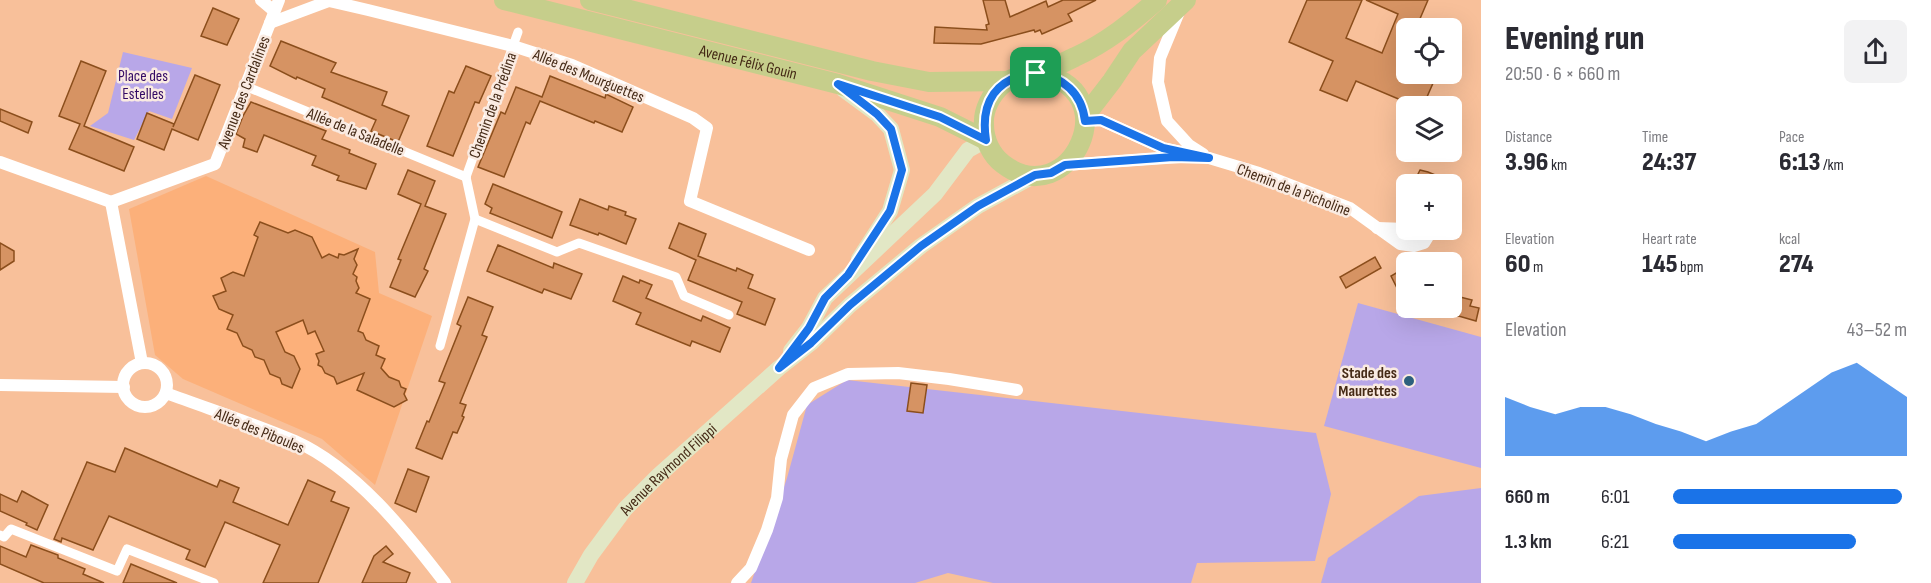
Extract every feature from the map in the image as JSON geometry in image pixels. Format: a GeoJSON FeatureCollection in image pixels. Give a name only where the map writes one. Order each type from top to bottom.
{"type":"FeatureCollection","features":[{"type":"Feature","properties":{"kind":"main road","name":"Avenue Félix Gouin"},"geometry":{"type":"LineString","coordinates":[[504,0],[838,84],[940,117],[986,140],[992,152],[1008,168],[1035,175]]}},
{"type":"Feature","properties":{"kind":"main road","name":"Avenue Félix Gouin"},"geometry":{"type":"LineString","coordinates":[[590,0],[929,82],[1008,81],[1021,75],[1036,73],[1075,57],[1126,28],[1157,0]]}},
{"type":"Feature","properties":{"kind":"main road"},"geometry":{"type":"LineString","coordinates":[[1085,118],[1132,51],[1185,1]]}},
{"type":"Feature","properties":{"kind":"main road"},"geometry":{"type":"LineString","coordinates":[[1035,175],[1051,173],[1065,165],[1077,152],[1084,138],[1085,118],[1080,102],[1070,88],[1049,75],[1036,73]]}},
{"type":"Feature","properties":{"kind":"main road"},"geometry":{"type":"LineString","coordinates":[[986,140],[983,124],[986,107],[994,93],[1008,81]]}},
{"type":"Feature","properties":{"kind":"main road","name":"Avenue Raymond Filippi"},"geometry":{"type":"LineString","coordinates":[[838,84],[877,114],[891,129],[902,170],[890,211],[848,275]]}},
{"type":"Feature","properties":{"kind":"main road","name":"Avenue Raymond Filippi"},"geometry":{"type":"LineString","coordinates":[[779,368],[809,328],[825,298],[935,194],[968,150],[986,140]]}},
{"type":"Feature","properties":{"kind":"main road","name":"Avenue Raymond Filippi"},"geometry":{"type":"LineString","coordinates":[[575,583],[591,555],[625,509],[659,475],[779,368],[811,343],[850,305],[921,246],[978,206],[1035,175]]}},
{"type":"Feature","properties":{"kind":"street"},"geometry":{"type":"LineString","coordinates":[[261,0],[274,11]]}},
{"type":"Feature","properties":{"kind":"street","name":"Allée des Mourguettes"},"geometry":{"type":"LineString","coordinates":[[274,11],[329,1],[513,46],[572,65],[693,118],[707,128],[690,201],[809,250]]}},
{"type":"Feature","properties":{"kind":"street","name":"Chemin de la Picholine"},"geometry":{"type":"LineString","coordinates":[[1185,1],[1160,58],[1158,82],[1167,121],[1189,145],[1209,158]]}},
{"type":"Feature","properties":{"kind":"street","name":"Avenue des Cardalines"},"geometry":{"type":"LineString","coordinates":[[111,202],[214,164],[274,11]]}},
{"type":"Feature","properties":{"kind":"street","name":"Chemin de la Prédina"},"geometry":{"type":"LineString","coordinates":[[466,177],[518,32]]}},
{"type":"Feature","properties":{"kind":"street","name":"Allée de la Saladelle"},"geometry":{"type":"LineString","coordinates":[[245,86],[466,177]]}},
{"type":"Feature","properties":{"kind":"street","name":"Chemin de la Picholine"},"geometry":{"type":"LineString","coordinates":[[1085,118],[1101,120],[1163,148],[1209,158],[1259,173],[1350,208],[1400,244],[1414,246],[1424,243],[1426,240]]}},
{"type":"Feature","properties":{"kind":"street","name":"Chemin de la Picholine"},"geometry":{"type":"LineString","coordinates":[[1065,165],[1173,157],[1209,158]]}},
{"type":"Feature","properties":{"kind":"street"},"geometry":{"type":"LineString","coordinates":[[0,162],[111,202],[142,363]]}},
{"type":"Feature","properties":{"kind":"street"},"geometry":{"type":"LineString","coordinates":[[440,346],[475,219],[466,177]]}},
{"type":"Feature","properties":{"kind":"street"},"geometry":{"type":"LineString","coordinates":[[475,219],[557,252],[579,243],[676,277],[684,296],[729,315]]}},
{"type":"Feature","properties":{"kind":"street"},"geometry":{"type":"LineString","coordinates":[[1377,228],[1396,229]]}},
{"type":"Feature","properties":{"kind":"street"},"geometry":{"type":"LineString","coordinates":[[142,363],[148,363],[160,369],[166,380],[166,393],[156,404],[142,406],[129,400],[124,387],[126,374],[130,369],[142,363]]}},
{"type":"Feature","properties":{"kind":"street"},"geometry":{"type":"LineString","coordinates":[[737,583],[751,568],[767,530],[777,498],[781,459],[793,415],[814,388],[848,374],[898,373],[1017,390]]}},
{"type":"Feature","properties":{"kind":"street"},"geometry":{"type":"LineString","coordinates":[[0,385],[124,387]]}},
{"type":"Feature","properties":{"kind":"street","name":"Allée des Piboules"},"geometry":{"type":"LineString","coordinates":[[166,393],[297,442],[344,472],[384,509],[445,583]]}},
{"type":"Feature","properties":{"kind":"street"},"geometry":{"type":"LineString","coordinates":[[0,535],[4,537],[11,529],[117,571],[128,549],[214,583]]}},
{"type":"Feature","properties":{"kind":"shaded area"},"geometry":{"type":"Polygon","coordinates":[[[206,176],[375,252],[379,293],[432,316],[375,485],[322,439],[183,379],[155,355],[129,209],[206,176]]]}},
{"type":"Feature","properties":{"kind":"green space","name":"Place des Estelles"},"geometry":{"type":"Polygon","coordinates":[[[123,52],[192,68],[172,119],[149,111],[134,140],[90,126],[108,113],[123,52]]]}},
{"type":"Feature","properties":{"kind":"green space","name":"Stade des Maurettes"},"geometry":{"type":"Polygon","coordinates":[[[1358,303],[1396,314],[1396,318],[1412,318],[1481,337],[1481,468],[1324,426],[1358,303]]]}},
{"type":"Feature","properties":{"kind":"green space"},"geometry":{"type":"Polygon","coordinates":[[[847,380],[1316,433],[1331,494],[1315,561],[1197,563],[1191,583],[993,583],[948,573],[915,583],[751,583],[787,478],[807,405],[847,380]]]}},
{"type":"Feature","properties":{"kind":"green space"},"geometry":{"type":"Polygon","coordinates":[[[1481,488],[1481,583],[1321,583],[1328,558],[1419,496],[1481,488]]]}},
{"type":"Feature","properties":{"kind":"building"},"geometry":{"type":"Polygon","coordinates":[[[983,0],[1005,0],[1010,17],[1046,1],[1048,7],[1063,0],[1096,0],[1068,14],[1072,21],[1042,34],[1040,30],[1035,32],[1034,30],[981,44],[934,43],[935,27],[987,30],[986,25],[989,24],[983,0]]]}},
{"type":"Feature","properties":{"kind":"building"},"geometry":{"type":"Polygon","coordinates":[[[1307,0],[1362,0],[1346,38],[1382,53],[1396,19],[1396,84],[1433,84],[1427,96],[1396,96],[1396,98],[1356,81],[1347,101],[1320,90],[1333,61],[1289,42],[1307,0]]]}},
{"type":"Feature","properties":{"kind":"building"},"geometry":{"type":"Polygon","coordinates":[[[1366,0],[1428,0],[1420,18],[1396,18],[1398,14],[1366,0]]]}},
{"type":"Feature","properties":{"kind":"building"},"geometry":{"type":"Polygon","coordinates":[[[213,8],[239,19],[227,45],[201,36],[213,8]]]}},
{"type":"Feature","properties":{"kind":"building"},"geometry":{"type":"Polygon","coordinates":[[[281,41],[336,63],[331,72],[387,92],[382,105],[409,116],[398,142],[371,131],[376,120],[322,97],[325,89],[297,77],[296,79],[270,66],[281,41]]]}},
{"type":"Feature","properties":{"kind":"building"},"geometry":{"type":"Polygon","coordinates":[[[81,61],[106,71],[84,126],[134,147],[124,171],[69,149],[80,124],[59,116],[81,61]]]}},
{"type":"Feature","properties":{"kind":"building"},"geometry":{"type":"Polygon","coordinates":[[[466,66],[491,76],[479,103],[475,102],[453,156],[427,146],[449,91],[454,93],[466,66]]]}},
{"type":"Feature","properties":{"kind":"building"},"geometry":{"type":"Polygon","coordinates":[[[195,75],[220,85],[198,140],[172,129],[164,150],[137,139],[147,113],[174,124],[173,127],[195,75]]]}},
{"type":"Feature","properties":{"kind":"building"},"geometry":{"type":"Polygon","coordinates":[[[550,76],[605,98],[606,94],[633,107],[622,132],[540,101],[530,124],[526,122],[504,177],[478,167],[501,112],[505,114],[516,87],[542,97],[550,76]]]}},
{"type":"Feature","properties":{"kind":"building"},"geometry":{"type":"Polygon","coordinates":[[[251,102],[326,131],[322,139],[376,164],[366,189],[337,180],[339,176],[312,165],[316,156],[264,135],[257,152],[243,147],[245,139],[236,134],[251,102]]]}},
{"type":"Feature","properties":{"kind":"building"},"geometry":{"type":"Polygon","coordinates":[[[0,109],[32,122],[28,133],[0,121],[0,109]]]}},
{"type":"Feature","properties":{"kind":"building"},"geometry":{"type":"Polygon","coordinates":[[[408,170],[435,181],[425,206],[446,214],[424,269],[428,271],[415,297],[390,287],[401,260],[398,259],[421,204],[398,194],[408,170]]]}},
{"type":"Feature","properties":{"kind":"building"},"geometry":{"type":"Polygon","coordinates":[[[1420,170],[1433,174],[1418,174],[1420,170]]]}},
{"type":"Feature","properties":{"kind":"building"},"geometry":{"type":"Polygon","coordinates":[[[493,184],[562,212],[552,238],[490,213],[492,208],[485,204],[493,184]]]}},
{"type":"Feature","properties":{"kind":"building"},"geometry":{"type":"Polygon","coordinates":[[[580,199],[608,210],[609,206],[626,212],[625,215],[636,219],[626,244],[570,225],[580,199]]]}},
{"type":"Feature","properties":{"kind":"building"},"geometry":{"type":"Polygon","coordinates":[[[260,222],[288,233],[295,230],[312,237],[322,258],[329,254],[338,258],[339,254],[344,255],[358,249],[354,259],[357,265],[353,274],[357,277],[359,288],[356,293],[370,299],[358,331],[363,333],[366,340],[379,346],[376,355],[385,359],[381,368],[406,389],[404,394],[407,400],[394,407],[357,390],[364,373],[337,384],[334,377],[325,373],[318,365],[316,354],[324,351],[315,331],[308,334],[303,320],[276,332],[285,352],[294,356],[300,369],[292,388],[282,384],[280,378],[270,374],[264,360],[255,357],[252,350],[243,346],[237,333],[227,329],[233,315],[219,309],[213,296],[226,291],[221,278],[233,272],[244,276],[258,237],[254,235],[260,222]]]}},
{"type":"Feature","properties":{"kind":"building"},"geometry":{"type":"Polygon","coordinates":[[[679,223],[706,234],[698,256],[753,275],[748,288],[775,299],[765,325],[737,314],[742,302],[688,280],[696,260],[669,248],[679,223]]]}},
{"type":"Feature","properties":{"kind":"building"},"geometry":{"type":"Polygon","coordinates":[[[0,243],[14,251],[14,261],[0,270],[0,243]]]}},
{"type":"Feature","properties":{"kind":"building"},"geometry":{"type":"Polygon","coordinates":[[[498,245],[553,268],[554,263],[582,274],[571,299],[544,289],[542,293],[487,271],[498,245]]]}},
{"type":"Feature","properties":{"kind":"building"},"geometry":{"type":"Polygon","coordinates":[[[1375,257],[1381,268],[1346,288],[1340,277],[1375,257]]]}},
{"type":"Feature","properties":{"kind":"building"},"geometry":{"type":"Polygon","coordinates":[[[1396,273],[1396,286],[1391,276],[1396,273]]]}},
{"type":"Feature","properties":{"kind":"building"},"geometry":{"type":"Polygon","coordinates":[[[623,276],[639,283],[640,280],[652,285],[646,298],[701,321],[703,316],[730,328],[720,352],[692,341],[690,346],[636,324],[641,313],[613,301],[623,276]]]}},
{"type":"Feature","properties":{"kind":"building"},"geometry":{"type":"Polygon","coordinates":[[[468,297],[493,307],[482,335],[487,337],[460,403],[466,405],[462,416],[464,417],[457,433],[453,432],[442,459],[416,448],[445,383],[439,381],[461,326],[457,324],[468,297]]]}},
{"type":"Feature","properties":{"kind":"building"},"geometry":{"type":"Polygon","coordinates":[[[1462,298],[1472,300],[1470,306],[1479,308],[1476,321],[1462,317],[1462,298]]]}},
{"type":"Feature","properties":{"kind":"building"},"geometry":{"type":"Polygon","coordinates":[[[911,383],[927,385],[923,413],[907,411],[911,383]]]}},
{"type":"Feature","properties":{"kind":"building"},"geometry":{"type":"Polygon","coordinates":[[[125,448],[217,487],[220,480],[239,488],[233,502],[288,525],[308,480],[335,492],[331,501],[349,508],[318,583],[263,583],[280,545],[225,522],[205,567],[186,559],[190,550],[109,516],[93,550],[62,538],[61,542],[54,539],[87,462],[115,472],[125,448]]]}},
{"type":"Feature","properties":{"kind":"building"},"geometry":{"type":"Polygon","coordinates":[[[408,469],[429,477],[416,512],[395,503],[408,469]]]}},
{"type":"Feature","properties":{"kind":"building"},"geometry":{"type":"Polygon","coordinates":[[[22,491],[48,505],[37,530],[0,511],[0,494],[17,502],[22,491]]]}},
{"type":"Feature","properties":{"kind":"building"},"geometry":{"type":"Polygon","coordinates":[[[31,545],[58,555],[58,558],[85,569],[83,574],[104,583],[44,583],[0,564],[0,546],[26,557],[31,545]]]}},
{"type":"Feature","properties":{"kind":"building"},"geometry":{"type":"Polygon","coordinates":[[[386,546],[393,554],[383,562],[410,573],[406,583],[362,583],[374,556],[386,546]]]}},
{"type":"Feature","properties":{"kind":"building"},"geometry":{"type":"Polygon","coordinates":[[[131,564],[177,583],[123,583],[131,564]]]}},
{"type":"Feature","properties":{"kind":"place","name":"Stade des Maurettes"},"geometry":{"type":"Point","coordinates":[1409,381]}},
{"type":"Feature","properties":{"kind":"route"},"geometry":{"type":"LineString","coordinates":[[1036,73],[1049,75],[1070,88],[1080,102],[1085,121],[1101,120],[1163,148],[1209,158],[1173,157],[1103,161],[1065,165],[1051,173],[1035,175],[978,206],[921,246],[850,305],[811,343],[779,368],[809,328],[825,298],[848,275],[890,211],[902,170],[891,129],[877,114],[838,84],[940,117],[986,140],[983,124],[986,107],[994,93],[1008,81],[1021,75],[1036,73]]}}]}
